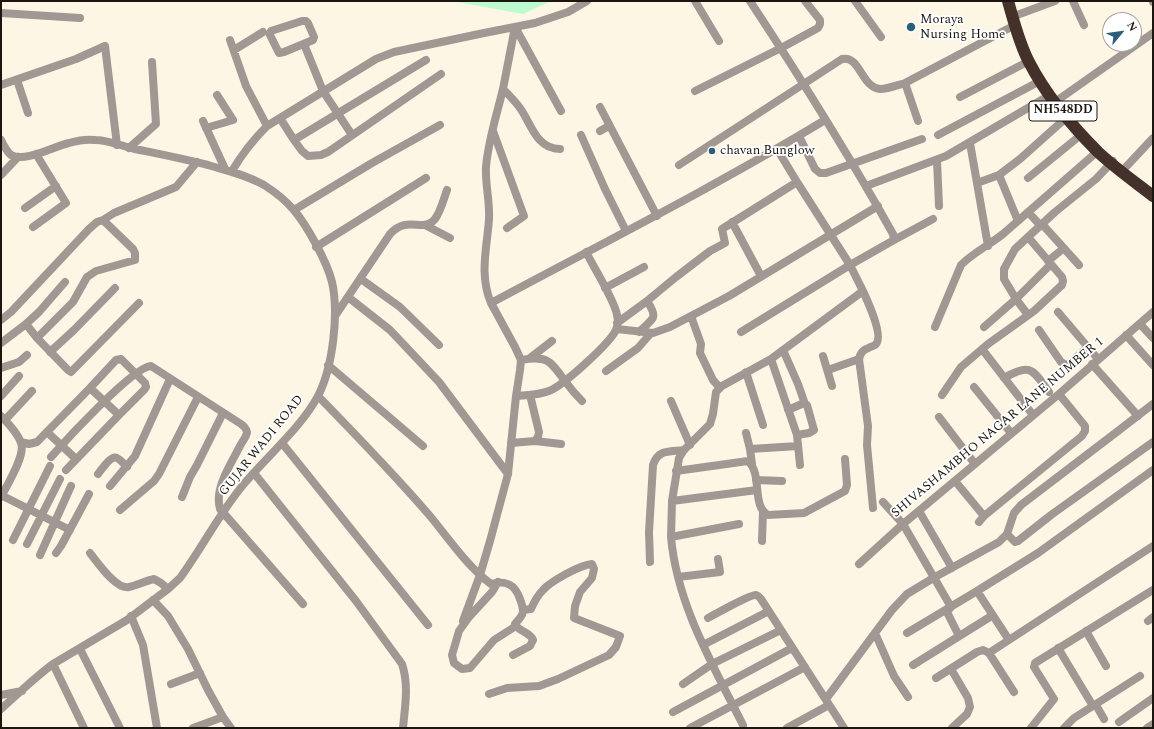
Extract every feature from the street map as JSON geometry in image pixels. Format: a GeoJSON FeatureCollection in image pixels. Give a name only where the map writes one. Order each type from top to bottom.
{"type":"FeatureCollection","features":[{"type":"Feature","properties":{"kind":"highway","name":"NH548DD"},"geometry":{"type":"LineString","coordinates":[[1008,1],[1033,59],[1045,78],[1055,99],[1067,117],[1098,152],[1125,168],[1153,190]]}},
{"type":"Feature","properties":{"kind":"highway","name":"NH548DD"},"geometry":{"type":"LineString","coordinates":[[1013,1],[1016,20],[1029,62],[1040,81],[1055,99],[1091,135],[1113,161],[1153,196]]}},
{"type":"Feature","properties":{"kind":"street"},"geometry":{"type":"LineString","coordinates":[[217,95],[233,120],[205,124],[229,170],[253,140],[267,126],[376,59],[394,52],[535,24],[568,12],[587,1]]}},
{"type":"Feature","properties":{"kind":"street"},"geometry":{"type":"LineString","coordinates":[[695,1],[719,41]]}},
{"type":"Feature","properties":{"kind":"street"},"geometry":{"type":"LineString","coordinates":[[750,1],[804,84],[866,186],[893,234],[894,240]]}},
{"type":"Feature","properties":{"kind":"street"},"geometry":{"type":"LineString","coordinates":[[695,91],[818,28],[820,20],[805,1]]}},
{"type":"Feature","properties":{"kind":"street"},"geometry":{"type":"LineString","coordinates":[[855,1],[881,37]]}},
{"type":"Feature","properties":{"kind":"street"},"geometry":{"type":"LineString","coordinates":[[678,165],[842,59],[847,58],[852,60],[872,86],[879,89],[906,83],[1016,20],[1055,1]]}},
{"type":"Feature","properties":{"kind":"street"},"geometry":{"type":"LineString","coordinates":[[1073,1],[1084,25]]}},
{"type":"Feature","properties":{"kind":"street"},"geometry":{"type":"LineString","coordinates":[[1,13],[80,18]]}},
{"type":"Feature","properties":{"kind":"street"},"geometry":{"type":"LineString","coordinates":[[306,21],[314,38],[312,41],[304,44],[279,53],[270,33],[273,30],[306,21]]}},
{"type":"Feature","properties":{"kind":"street"},"geometry":{"type":"LineString","coordinates":[[463,620],[480,576],[508,474],[521,360],[486,293],[484,266],[489,206],[486,166],[515,27]]}},
{"type":"Feature","properties":{"kind":"street"},"geometry":{"type":"LineString","coordinates":[[515,27],[561,111]]}},
{"type":"Feature","properties":{"kind":"street"},"geometry":{"type":"LineString","coordinates":[[234,50],[263,32]]}},
{"type":"Feature","properties":{"kind":"street"},"geometry":{"type":"LineString","coordinates":[[866,186],[946,156],[1055,99],[1153,33]]}},
{"type":"Feature","properties":{"kind":"street"},"geometry":{"type":"LineString","coordinates":[[230,40],[246,86],[267,126]]}},
{"type":"Feature","properties":{"kind":"street"},"geometry":{"type":"LineString","coordinates":[[304,44],[324,91],[352,135]]}},
{"type":"Feature","properties":{"kind":"street"},"geometry":{"type":"LineString","coordinates":[[1,86],[105,46],[117,145]]}},
{"type":"Feature","properties":{"kind":"street"},"geometry":{"type":"LineString","coordinates":[[294,140],[426,60]]}},
{"type":"Feature","properties":{"kind":"street"},"geometry":{"type":"LineString","coordinates":[[129,148],[156,124],[152,62]]}},
{"type":"Feature","properties":{"kind":"street"},"geometry":{"type":"LineString","coordinates":[[960,97],[1029,62]]}},
{"type":"Feature","properties":{"kind":"street"},"geometry":{"type":"LineString","coordinates":[[280,118],[302,151],[308,156],[328,152],[441,74]]}},
{"type":"Feature","properties":{"kind":"street"},"geometry":{"type":"LineString","coordinates":[[17,80],[28,112]]}},
{"type":"Feature","properties":{"kind":"street"},"geometry":{"type":"LineString","coordinates":[[938,135],[1040,81]]}},
{"type":"Feature","properties":{"kind":"street"},"geometry":{"type":"LineString","coordinates":[[906,83],[918,121]]}},
{"type":"Feature","properties":{"kind":"street"},"geometry":{"type":"LineString","coordinates":[[503,89],[521,109],[534,134],[544,144],[552,149],[560,149]]}},
{"type":"Feature","properties":{"kind":"street"},"geometry":{"type":"LineString","coordinates":[[600,107],[657,216]]}},
{"type":"Feature","properties":{"kind":"street"},"geometry":{"type":"LineString","coordinates":[[977,183],[999,175],[1020,159],[1067,117]]}},
{"type":"Feature","properties":{"kind":"street"},"geometry":{"type":"LineString","coordinates":[[491,303],[657,216],[777,150],[825,120]]}},
{"type":"Feature","properties":{"kind":"street"},"geometry":{"type":"LineString","coordinates":[[294,210],[372,163],[440,125]]}},
{"type":"Feature","properties":{"kind":"street"},"geometry":{"type":"LineString","coordinates":[[600,131],[609,126]]}},
{"type":"Feature","properties":{"kind":"street"},"geometry":{"type":"LineString","coordinates":[[493,131],[524,216],[507,228]]}},
{"type":"Feature","properties":{"kind":"street"},"geometry":{"type":"LineString","coordinates":[[1028,178],[1082,134]]}},
{"type":"Feature","properties":{"kind":"street"},"geometry":{"type":"LineString","coordinates":[[581,135],[605,190],[626,231]]}},
{"type":"Feature","properties":{"kind":"street"},"geometry":{"type":"LineString","coordinates":[[800,136],[815,169],[820,173],[826,173],[922,139]]}},
{"type":"Feature","properties":{"kind":"street"},"geometry":{"type":"LineString","coordinates":[[1125,168],[1153,138]]}},
{"type":"Feature","properties":{"kind":"street"},"geometry":{"type":"LineString","coordinates":[[1,140],[10,154],[18,157],[1,175]]}},
{"type":"Feature","properties":{"kind":"street","name":"GUJAR WADI ROAD"},"geometry":{"type":"LineString","coordinates":[[1,709],[53,664],[80,649],[131,616],[168,589],[180,578],[236,494],[282,443],[305,415],[318,396],[328,365],[335,316],[335,300],[332,281],[327,267],[294,210],[283,199],[265,186],[229,170],[95,140],[70,142],[36,154],[18,157]]}},
{"type":"Feature","properties":{"kind":"street"},"geometry":{"type":"LineString","coordinates":[[970,143],[988,246]]}},
{"type":"Feature","properties":{"kind":"street"},"geometry":{"type":"LineString","coordinates":[[777,150],[850,265],[863,291],[876,323],[879,338],[878,342],[863,350],[860,353],[859,359],[868,426],[867,445],[873,508]]}},
{"type":"Feature","properties":{"kind":"street"},"geometry":{"type":"LineString","coordinates":[[935,328],[961,265],[973,255],[988,246],[1098,152]]}},
{"type":"Feature","properties":{"kind":"street"},"geometry":{"type":"LineString","coordinates":[[33,227],[66,203],[36,154]]}},
{"type":"Feature","properties":{"kind":"street"},"geometry":{"type":"LineString","coordinates":[[937,160],[939,206]]}},
{"type":"Feature","properties":{"kind":"street"},"geometry":{"type":"LineString","coordinates":[[1028,315],[1004,280],[1004,269],[1015,249],[1113,161]]}},
{"type":"Feature","properties":{"kind":"street"},"geometry":{"type":"LineString","coordinates":[[1,320],[11,312],[89,229],[114,213],[176,187],[197,162]]}},
{"type":"Feature","properties":{"kind":"street"},"geometry":{"type":"LineString","coordinates":[[999,175],[1018,221]]}},
{"type":"Feature","properties":{"kind":"street"},"geometry":{"type":"LineString","coordinates":[[316,247],[426,178]]}},
{"type":"Feature","properties":{"kind":"street"},"geometry":{"type":"LineString","coordinates":[[516,396],[548,391],[565,381],[604,346],[617,326],[710,251],[725,244],[722,229],[797,182]]}},
{"type":"Feature","properties":{"kind":"street"},"geometry":{"type":"LineString","coordinates":[[25,208],[56,186]]}},
{"type":"Feature","properties":{"kind":"street"},"geometry":{"type":"LineString","coordinates":[[425,226],[436,218],[447,190]]}},
{"type":"Feature","properties":{"kind":"street"},"geometry":{"type":"LineString","coordinates":[[617,326],[639,332],[651,333],[661,331],[691,316],[761,276],[878,206]]}},
{"type":"Feature","properties":{"kind":"street"},"geometry":{"type":"LineString","coordinates":[[1028,212],[1079,265]]}},
{"type":"Feature","properties":{"kind":"street"},"geometry":{"type":"LineString","coordinates":[[741,332],[850,265],[933,219]]}},
{"type":"Feature","properties":{"kind":"street"},"geometry":{"type":"LineString","coordinates":[[37,338],[73,302],[87,277],[96,271],[135,260],[136,253],[133,249],[103,220]]}},
{"type":"Feature","properties":{"kind":"street"},"geometry":{"type":"LineString","coordinates":[[732,222],[761,276]]}},
{"type":"Feature","properties":{"kind":"street"},"geometry":{"type":"LineString","coordinates":[[335,316],[361,279],[380,247],[395,228],[408,223],[425,226],[450,238]]}},
{"type":"Feature","properties":{"kind":"street"},"geometry":{"type":"LineString","coordinates":[[942,395],[961,367],[982,349],[1028,315],[1062,285],[1062,277],[1028,237]]}},
{"type":"Feature","properties":{"kind":"street"},"geometry":{"type":"LineString","coordinates":[[984,327],[1016,299],[1049,262],[1064,248]]}},
{"type":"Feature","properties":{"kind":"street"},"geometry":{"type":"LineString","coordinates":[[586,252],[617,313],[617,326]]}},
{"type":"Feature","properties":{"kind":"street"},"geometry":{"type":"LineString","coordinates":[[605,288],[644,267]]}},
{"type":"Feature","properties":{"kind":"street"},"geometry":{"type":"LineString","coordinates":[[361,279],[400,307],[439,345]]}},
{"type":"Feature","properties":{"kind":"street"},"geometry":{"type":"LineString","coordinates":[[1,343],[39,312],[65,282]]}},
{"type":"Feature","properties":{"kind":"street"},"geometry":{"type":"LineString","coordinates":[[50,352],[115,288]]}},
{"type":"Feature","properties":{"kind":"street"},"geometry":{"type":"LineString","coordinates":[[743,725],[703,645],[684,599],[678,577],[671,537],[672,501],[679,458],[710,424],[714,414],[716,392],[720,388],[771,359],[863,291]]}},
{"type":"Feature","properties":{"kind":"street"},"geometry":{"type":"LineString","coordinates":[[348,297],[390,330],[440,382],[508,474]]}},
{"type":"Feature","properties":{"kind":"street"},"geometry":{"type":"LineString","coordinates":[[639,332],[653,317],[654,313],[647,301]]}},
{"type":"Feature","properties":{"kind":"street"},"geometry":{"type":"LineString","coordinates":[[26,324],[50,352],[71,372],[139,303]]}},
{"type":"Feature","properties":{"kind":"street"},"geometry":{"type":"LineString","coordinates":[[1058,312],[1088,347],[1095,362],[1138,416]]}},
{"type":"Feature","properties":{"kind":"street","name":"SHIVASHAMBHO NAGAR LANE NUMBER 1"},"geometry":{"type":"LineString","coordinates":[[859,564],[903,524],[1059,394],[1153,312]]}},
{"type":"Feature","properties":{"kind":"street"},"geometry":{"type":"LineString","coordinates":[[691,316],[701,344],[700,353],[713,380],[720,388]]}},
{"type":"Feature","properties":{"kind":"street"},"geometry":{"type":"LineString","coordinates":[[1140,324],[1153,338]]}},
{"type":"Feature","properties":{"kind":"street"},"geometry":{"type":"LineString","coordinates":[[1039,330],[1061,362],[1066,364],[1070,363],[1088,347]]}},
{"type":"Feature","properties":{"kind":"street"},"geometry":{"type":"LineString","coordinates":[[606,371],[638,348],[651,333]]}},
{"type":"Feature","properties":{"kind":"street"},"geometry":{"type":"LineString","coordinates":[[1126,335],[1153,365]]}},
{"type":"Feature","properties":{"kind":"street"},"geometry":{"type":"LineString","coordinates":[[529,359],[552,341]]}},
{"type":"Feature","properties":{"kind":"street"},"geometry":{"type":"LineString","coordinates":[[982,349],[1033,415]]}},
{"type":"Feature","properties":{"kind":"street"},"geometry":{"type":"LineString","coordinates":[[783,350],[805,404],[807,405],[814,430],[810,433],[797,435]]}},
{"type":"Feature","properties":{"kind":"street"},"geometry":{"type":"LineString","coordinates":[[1,368],[19,362],[27,355]]}},
{"type":"Feature","properties":{"kind":"street"},"geometry":{"type":"LineString","coordinates":[[823,356],[832,386]]}},
{"type":"Feature","properties":{"kind":"street"},"geometry":{"type":"LineString","coordinates":[[21,442],[34,444],[119,358],[145,383],[146,387],[66,470]]}},
{"type":"Feature","properties":{"kind":"street"},"geometry":{"type":"LineString","coordinates":[[521,360],[538,358],[546,360],[555,366],[565,381],[582,401]]}},
{"type":"Feature","properties":{"kind":"street"},"geometry":{"type":"LineString","coordinates":[[771,359],[797,435],[800,465]]}},
{"type":"Feature","properties":{"kind":"street"},"geometry":{"type":"LineString","coordinates":[[828,370],[859,359]]}},
{"type":"Feature","properties":{"kind":"street"},"geometry":{"type":"LineString","coordinates":[[328,365],[423,446]]}},
{"type":"Feature","properties":{"kind":"street"},"geometry":{"type":"LineString","coordinates":[[51,457],[104,401],[135,373],[146,366],[151,366],[241,424],[247,431],[220,490],[219,504],[223,513],[303,604]]}},
{"type":"Feature","properties":{"kind":"street"},"geometry":{"type":"LineString","coordinates":[[1004,378],[1019,370],[1030,370],[1035,373],[1049,392]]}},
{"type":"Feature","properties":{"kind":"street"},"geometry":{"type":"LineString","coordinates":[[746,372],[763,425]]}},
{"type":"Feature","properties":{"kind":"street"},"geometry":{"type":"LineString","coordinates":[[1,396],[19,376]]}},
{"type":"Feature","properties":{"kind":"street"},"geometry":{"type":"LineString","coordinates":[[110,486],[135,456],[170,379]]}},
{"type":"Feature","properties":{"kind":"street"},"geometry":{"type":"LineString","coordinates":[[974,387],[1011,434]]}},
{"type":"Feature","properties":{"kind":"street"},"geometry":{"type":"LineString","coordinates":[[90,388],[119,415]]}},
{"type":"Feature","properties":{"kind":"street"},"geometry":{"type":"LineString","coordinates":[[32,391],[3,418],[19,438],[22,446],[16,468],[1,496],[70,530]]}},
{"type":"Feature","properties":{"kind":"street"},"geometry":{"type":"LineString","coordinates":[[955,481],[982,519],[1082,436],[1085,431],[1084,426],[1059,394]]}},
{"type":"Feature","properties":{"kind":"street"},"geometry":{"type":"LineString","coordinates":[[530,395],[539,432],[536,441]]}},
{"type":"Feature","properties":{"kind":"street"},"geometry":{"type":"LineString","coordinates":[[318,396],[390,471],[480,576],[491,584],[498,582],[513,585],[517,590],[523,610],[515,624],[516,626],[494,640],[470,668],[462,668],[454,663],[452,655],[459,631],[469,617],[492,592],[498,582]]}},
{"type":"Feature","properties":{"kind":"street"},"geometry":{"type":"LineString","coordinates":[[120,510],[154,481],[159,474],[198,397]]}},
{"type":"Feature","properties":{"kind":"street"},"geometry":{"type":"LineString","coordinates":[[671,401],[687,448]]}},
{"type":"Feature","properties":{"kind":"street"},"geometry":{"type":"LineString","coordinates":[[788,410],[801,404],[805,404]]}},
{"type":"Feature","properties":{"kind":"street"},"geometry":{"type":"LineString","coordinates":[[787,728],[828,702],[892,610],[907,594],[935,577],[984,552],[999,542],[1007,534],[1014,513],[1021,505],[1153,404]]}},
{"type":"Feature","properties":{"kind":"street"},"geometry":{"type":"LineString","coordinates":[[182,498],[190,477],[198,466],[223,413]]}},
{"type":"Feature","properties":{"kind":"street"},"geometry":{"type":"LineString","coordinates":[[939,416],[975,464]]}},
{"type":"Feature","properties":{"kind":"street"},"geometry":{"type":"LineString","coordinates":[[47,432],[76,459]]}},
{"type":"Feature","properties":{"kind":"street"},"geometry":{"type":"LineString","coordinates":[[746,433],[752,464],[755,469],[760,506],[763,512],[762,541]]}},
{"type":"Feature","properties":{"kind":"street"},"geometry":{"type":"LineString","coordinates":[[511,443],[536,441],[561,444]]}},
{"type":"Feature","properties":{"kind":"street"},"geometry":{"type":"LineString","coordinates":[[1007,534],[1015,542],[1018,541],[1051,515],[1153,442]]}},
{"type":"Feature","properties":{"kind":"street"},"geometry":{"type":"LineString","coordinates":[[282,443],[428,625]]}},
{"type":"Feature","properties":{"kind":"street"},"geometry":{"type":"LineString","coordinates":[[750,449],[798,446]]}},
{"type":"Feature","properties":{"kind":"street"},"geometry":{"type":"LineString","coordinates":[[650,562],[649,532],[653,465],[656,457],[660,454],[687,448]]}},
{"type":"Feature","properties":{"kind":"street"},"geometry":{"type":"LineString","coordinates":[[98,474],[114,457],[127,467]]}},
{"type":"Feature","properties":{"kind":"street"},"geometry":{"type":"LineString","coordinates":[[763,512],[768,514],[804,514],[840,494],[844,491],[847,485],[845,460]]}},
{"type":"Feature","properties":{"kind":"street"},"geometry":{"type":"LineString","coordinates":[[676,471],[748,461],[752,464]]}},
{"type":"Feature","properties":{"kind":"street"},"geometry":{"type":"LineString","coordinates":[[13,540],[50,466]]}},
{"type":"Feature","properties":{"kind":"street"},"geometry":{"type":"LineString","coordinates":[[907,633],[1038,553],[1153,470]]}},
{"type":"Feature","properties":{"kind":"street"},"geometry":{"type":"LineString","coordinates":[[254,473],[356,601],[402,664],[407,687],[403,728]]}},
{"type":"Feature","properties":{"kind":"street"},"geometry":{"type":"LineString","coordinates":[[27,544],[60,479]]}},
{"type":"Feature","properties":{"kind":"street"},"geometry":{"type":"LineString","coordinates":[[756,480],[782,481]]}},
{"type":"Feature","properties":{"kind":"street"},"geometry":{"type":"LineString","coordinates":[[40,555],[71,486]]}},
{"type":"Feature","properties":{"kind":"street"},"geometry":{"type":"LineString","coordinates":[[672,501],[757,490]]}},
{"type":"Feature","properties":{"kind":"street"},"geometry":{"type":"LineString","coordinates":[[56,553],[89,494]]}},
{"type":"Feature","properties":{"kind":"street"},"geometry":{"type":"LineString","coordinates":[[883,502],[903,524],[951,607]]}},
{"type":"Feature","properties":{"kind":"street"},"geometry":{"type":"LineString","coordinates":[[919,511],[952,568]]}},
{"type":"Feature","properties":{"kind":"street"},"geometry":{"type":"LineString","coordinates":[[671,537],[739,524]]}},
{"type":"Feature","properties":{"kind":"street"},"geometry":{"type":"LineString","coordinates":[[989,653],[1153,546]]}},
{"type":"Feature","properties":{"kind":"street"},"geometry":{"type":"LineString","coordinates":[[90,553],[113,580],[122,586],[129,587],[154,579],[168,589]]}},
{"type":"Feature","properties":{"kind":"street"},"geometry":{"type":"LineString","coordinates":[[678,577],[720,572],[718,559]]}},
{"type":"Feature","properties":{"kind":"street"},"geometry":{"type":"LineString","coordinates":[[488,694],[507,688],[539,686],[558,680],[609,655],[616,647],[619,640],[620,636],[574,618],[575,606],[580,592],[592,578],[594,569],[592,564],[570,572],[543,589],[531,609],[523,610]]}},
{"type":"Feature","properties":{"kind":"street"},"geometry":{"type":"LineString","coordinates":[[1031,728],[1054,699],[1034,665],[1037,661],[1153,590]]}},
{"type":"Feature","properties":{"kind":"street"},"geometry":{"type":"LineString","coordinates":[[977,591],[1009,640]]}},
{"type":"Feature","properties":{"kind":"street"},"geometry":{"type":"LineString","coordinates":[[708,618],[754,595],[758,595],[828,702],[841,727]]}},
{"type":"Feature","properties":{"kind":"street"},"geometry":{"type":"LineString","coordinates":[[153,600],[168,616],[188,649],[223,717],[231,728]]}},
{"type":"Feature","properties":{"kind":"street"},"geometry":{"type":"LineString","coordinates":[[951,607],[947,612],[959,636]]}},
{"type":"Feature","properties":{"kind":"street"},"geometry":{"type":"LineString","coordinates":[[703,645],[769,611]]}},
{"type":"Feature","properties":{"kind":"street"},"geometry":{"type":"LineString","coordinates":[[913,665],[993,615]]}},
{"type":"Feature","properties":{"kind":"street"},"geometry":{"type":"LineString","coordinates":[[131,616],[143,645],[157,728]]}},
{"type":"Feature","properties":{"kind":"street"},"geometry":{"type":"LineString","coordinates":[[513,655],[530,646],[534,640],[531,636],[516,626]]}},
{"type":"Feature","properties":{"kind":"street"},"geometry":{"type":"LineString","coordinates":[[683,684],[712,664],[781,630]]}},
{"type":"Feature","properties":{"kind":"street"},"geometry":{"type":"LineString","coordinates":[[1086,631],[1106,666]]}},
{"type":"Feature","properties":{"kind":"street"},"geometry":{"type":"LineString","coordinates":[[876,633],[894,676],[908,696]]}},
{"type":"Feature","properties":{"kind":"street"},"geometry":{"type":"LineString","coordinates":[[673,712],[792,648]]}},
{"type":"Feature","properties":{"kind":"street"},"geometry":{"type":"LineString","coordinates":[[1058,648],[1104,719]]}},
{"type":"Feature","properties":{"kind":"street"},"geometry":{"type":"LineString","coordinates":[[80,649],[120,728]]}},
{"type":"Feature","properties":{"kind":"street"},"geometry":{"type":"LineString","coordinates":[[936,678],[980,650],[986,650],[1014,692]]}},
{"type":"Feature","properties":{"kind":"street"},"geometry":{"type":"LineString","coordinates":[[53,664],[84,728]]}},
{"type":"Feature","properties":{"kind":"street"},"geometry":{"type":"LineString","coordinates":[[690,728],[805,667]]}},
{"type":"Feature","properties":{"kind":"street"},"geometry":{"type":"LineString","coordinates":[[951,669],[968,698],[970,707],[967,714],[952,728]]}},
{"type":"Feature","properties":{"kind":"street"},"geometry":{"type":"LineString","coordinates":[[171,684],[200,673]]}},
{"type":"Feature","properties":{"kind":"street"},"geometry":{"type":"LineString","coordinates":[[1064,728],[1074,718],[1140,676]]}},
{"type":"Feature","properties":{"kind":"street"},"geometry":{"type":"LineString","coordinates":[[1,695],[22,691]]}},
{"type":"Feature","properties":{"kind":"street"},"geometry":{"type":"LineString","coordinates":[[1119,722],[1153,698]]}},
{"type":"Feature","properties":{"kind":"street"},"geometry":{"type":"LineString","coordinates":[[193,728],[223,717]]}},
{"type":"Feature","properties":{"kind":"street"},"geometry":{"type":"LineString","coordinates":[[1147,728],[1153,724]]}},
{"type":"Feature","properties":{"kind":"green space"},"geometry":{"type":"Polygon","coordinates":[[[452,1],[551,1],[523,14],[452,1]]]}},
{"type":"Feature","properties":{"kind":"place","name":"Moraya Nursing Home"},"geometry":{"type":"Point","coordinates":[911,27]}},
{"type":"Feature","properties":{"kind":"place","name":"chavan Bunglow"},"geometry":{"type":"Point","coordinates":[712,151]}}]}
